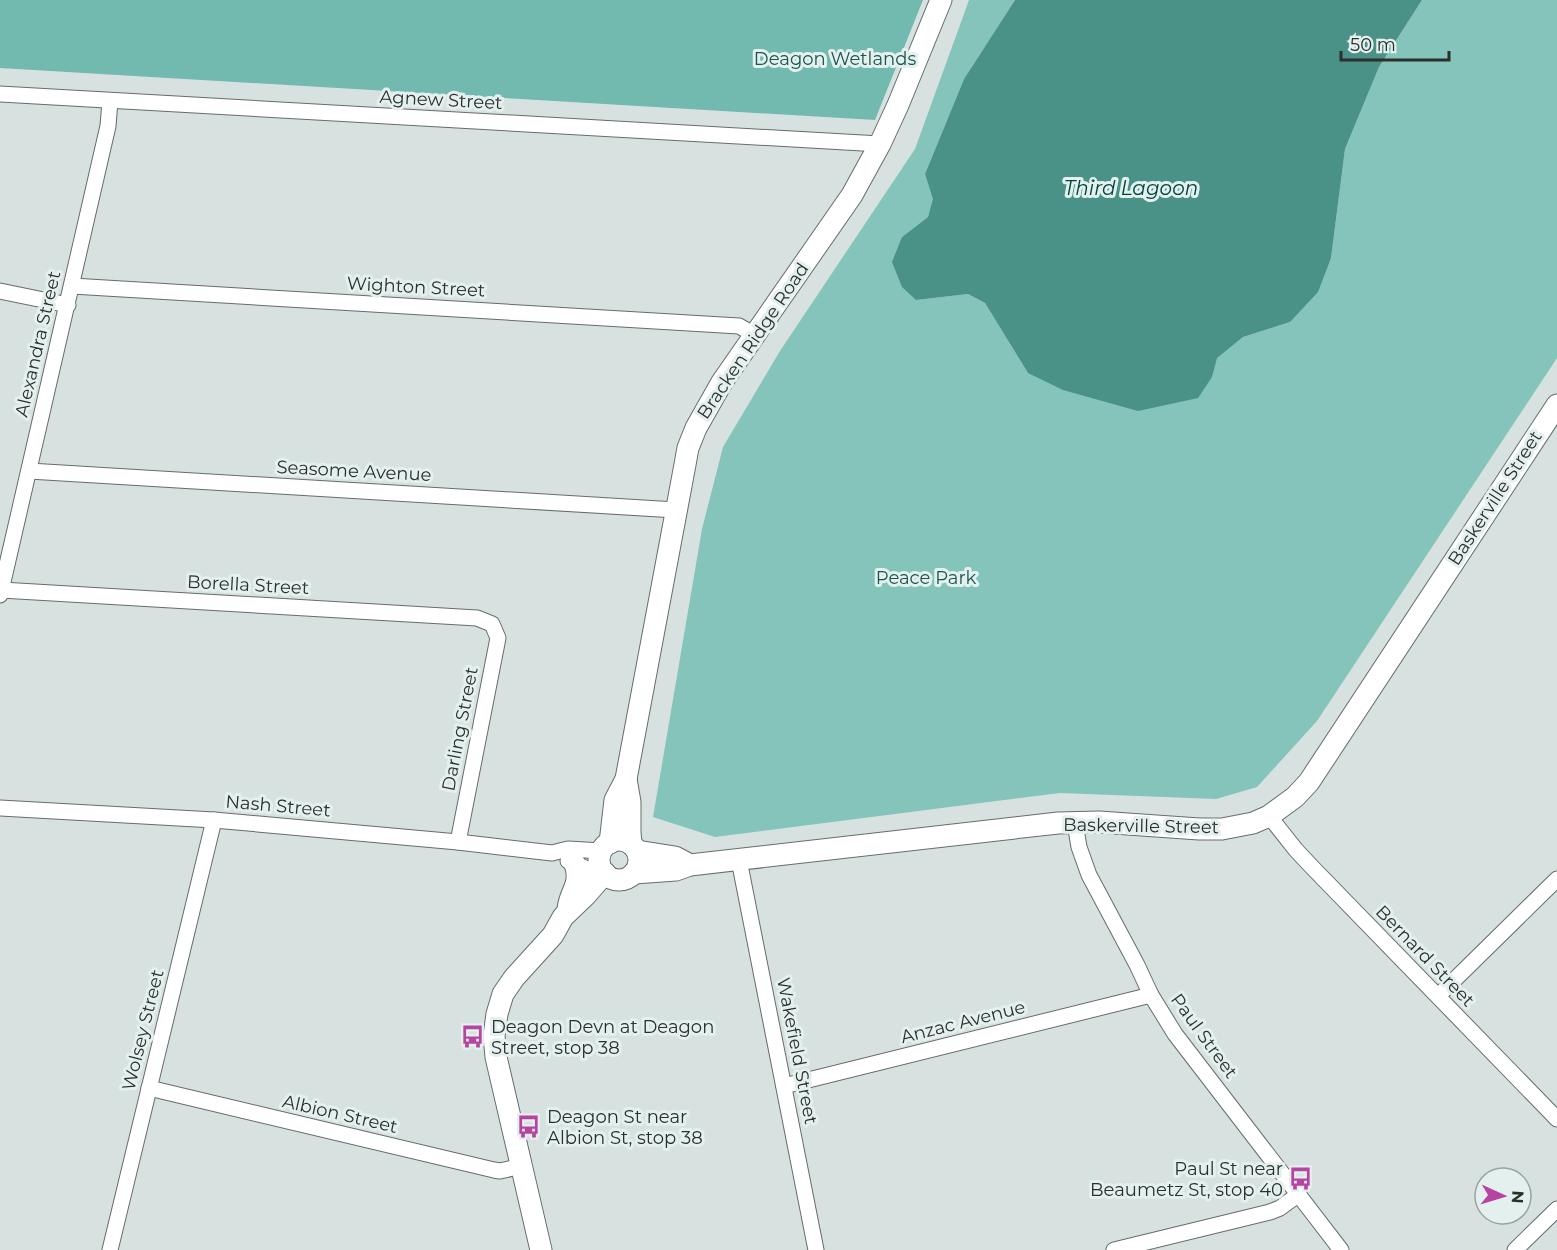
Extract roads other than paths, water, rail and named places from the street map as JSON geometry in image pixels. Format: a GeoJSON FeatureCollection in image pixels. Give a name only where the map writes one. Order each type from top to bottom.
{"type":"FeatureCollection","features":[{"type":"Feature","properties":{"kind":"main road","name":"Bracken Ridge Road"},"geometry":{"type":"LineString","coordinates":[[618,861],[615,800],[626,779],[688,448],[696,428],[722,382],[852,195],[898,105],[941,0]]}},
{"type":"Feature","properties":{"kind":"main road","name":"Baskerville Street"},"geometry":{"type":"LineString","coordinates":[[618,861],[676,870],[690,865],[1028,826],[1099,822],[1222,829],[1253,823],[1269,816],[1295,797],[1309,782],[1557,405]]}},
{"type":"Feature","properties":{"kind":"main road"},"geometry":{"type":"LineString","coordinates":[[541,1250],[496,1057],[494,1036],[497,1014],[503,994],[514,978],[553,935],[563,916],[618,861]]}},
{"type":"Feature","properties":{"kind":"main road"},"geometry":{"type":"LineString","coordinates":[[553,935],[570,928],[612,889],[618,861]]}},
{"type":"Feature","properties":{"kind":"main road"},"geometry":{"type":"LineString","coordinates":[[567,912],[578,876],[575,864]]}},
{"type":"Feature","properties":{"kind":"street","name":"Agnew Street"},"geometry":{"type":"LineString","coordinates":[[0,94],[880,144]]}},
{"type":"Feature","properties":{"kind":"street","name":"Alexandra Street"},"geometry":{"type":"LineString","coordinates":[[1,592],[108,126],[110,100]]}},
{"type":"Feature","properties":{"kind":"street","name":"Wighton Street"},"geometry":{"type":"LineString","coordinates":[[72,286],[739,326],[755,335]]}},
{"type":"Feature","properties":{"kind":"street"},"geometry":{"type":"LineString","coordinates":[[0,291],[68,305]]}},
{"type":"Feature","properties":{"kind":"street","name":"Seasome Avenue"},"geometry":{"type":"LineString","coordinates":[[29,471],[676,510]]}},
{"type":"Feature","properties":{"kind":"street","name":"Borella Street"},"geometry":{"type":"LineString","coordinates":[[1,592],[477,618],[492,624]]}},
{"type":"Feature","properties":{"kind":"street","name":"Darling Street"},"geometry":{"type":"LineString","coordinates":[[458,842],[498,638],[492,624]]}},
{"type":"Feature","properties":{"kind":"street","name":"Nash Street"},"geometry":{"type":"LineString","coordinates":[[0,808],[214,820],[458,842],[552,853],[590,870],[618,861]]}},
{"type":"Feature","properties":{"kind":"street","name":"Bernard Street"},"geometry":{"type":"LineString","coordinates":[[1269,816],[1311,866],[1557,1119]]}},
{"type":"Feature","properties":{"kind":"street","name":"Wolsey Street"},"geometry":{"type":"LineString","coordinates":[[110,1250],[214,820]]}},
{"type":"Feature","properties":{"kind":"street","name":"Paul Street"},"geometry":{"type":"LineString","coordinates":[[1075,823],[1079,847],[1089,875],[1151,995],[1175,1034],[1341,1250]]}},
{"type":"Feature","properties":{"kind":"street","name":"Nash Street"},"geometry":{"type":"LineString","coordinates":[[552,853],[568,849],[618,861]]}},
{"type":"Feature","properties":{"kind":"street","name":"Wakefield Street"},"geometry":{"type":"LineString","coordinates":[[739,860],[816,1250]]}},
{"type":"Feature","properties":{"kind":"street"},"geometry":{"type":"LineString","coordinates":[[1438,996],[1557,879]]}},
{"type":"Feature","properties":{"kind":"street","name":"Anzac Avenue"},"geometry":{"type":"LineString","coordinates":[[784,1086],[1151,995]]}},
{"type":"Feature","properties":{"kind":"street","name":"Albion Street"},"geometry":{"type":"LineString","coordinates":[[149,1088],[494,1170],[500,1171],[522,1166]]}},
{"type":"Feature","properties":{"kind":"street"},"geometry":{"type":"LineString","coordinates":[[1114,1250],[1270,1212],[1280,1208],[1299,1194]]}},
{"type":"Feature","properties":{"kind":"street"},"geometry":{"type":"LineString","coordinates":[[1515,1250],[1557,1209]]}},
{"type":"Feature","properties":{"kind":"water","name":"Third Lagoon"},"geometry":{"type":"Polygon","coordinates":[[[1015,0],[1422,0],[1379,67],[1345,149],[1331,258],[1318,292],[1290,322],[1243,337],[1217,358],[1212,377],[1198,398],[1138,411],[1063,390],[1028,373],[985,303],[968,294],[916,300],[902,287],[892,262],[902,237],[928,217],[933,199],[925,174],[964,79],[1015,0]]]}},
{"type":"Feature","properties":{"kind":"place","name":"Deagon Devn at Deagon Street, stop 38"},"geometry":{"type":"Point","coordinates":[473,1037]}},
{"type":"Feature","properties":{"kind":"place","name":"Deagon St near Albion St, stop 38"},"geometry":{"type":"Point","coordinates":[529,1127]}},
{"type":"Feature","properties":{"kind":"place","name":"Paul St near Beaumetz St, stop 40"},"geometry":{"type":"Point","coordinates":[1301,1179]}},
{"type":"Feature","properties":{"kind":"park label","name":"Deagon Wetlands"},"geometry":{"type":"Point","coordinates":[835,59]}},
{"type":"Feature","properties":{"kind":"park label","name":"Peace Park"},"geometry":{"type":"Point","coordinates":[926,578]}}]}
